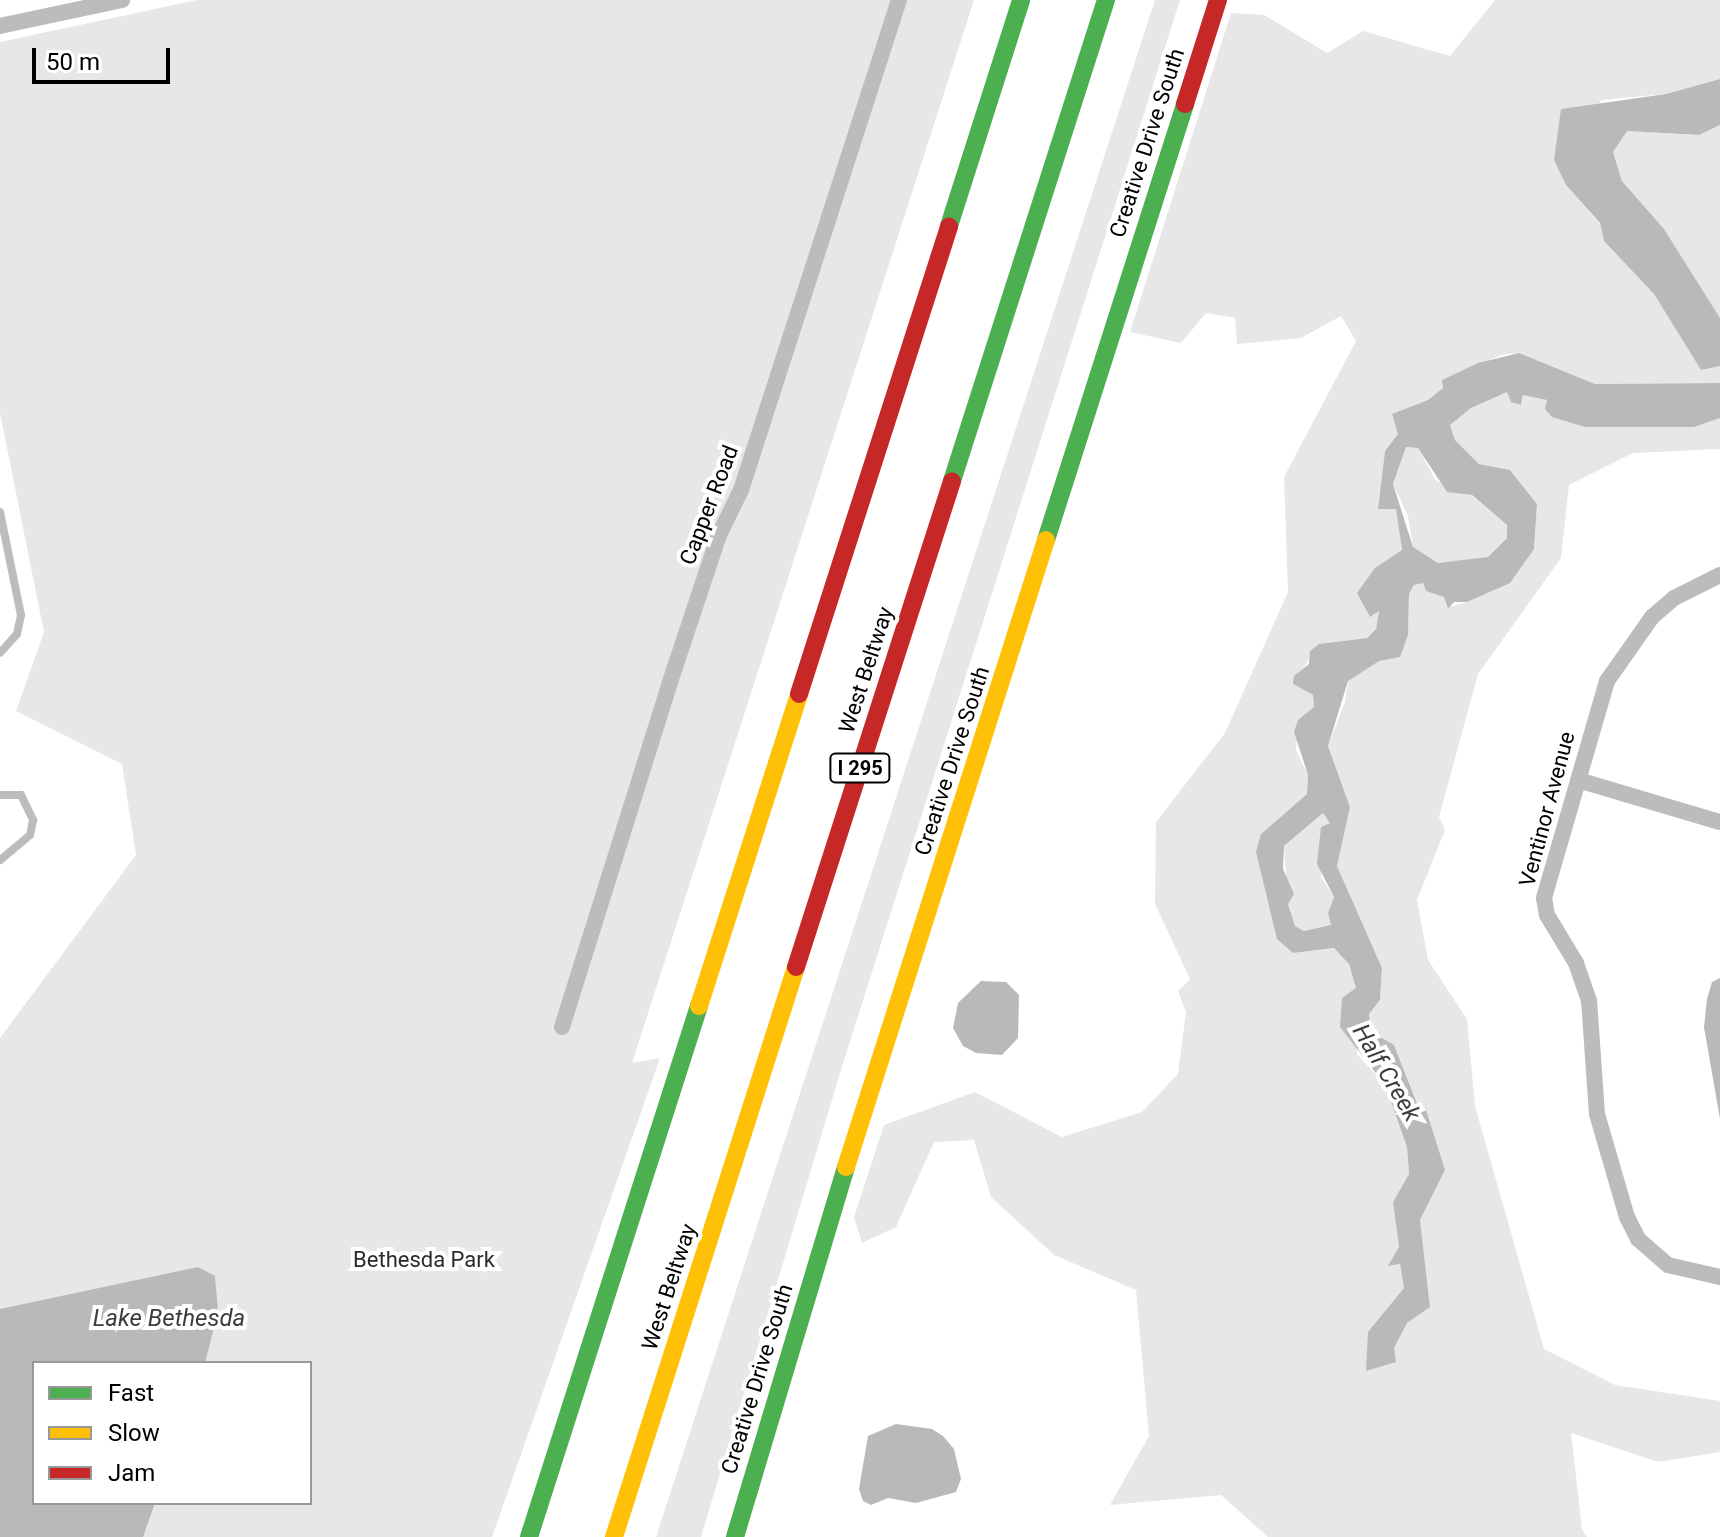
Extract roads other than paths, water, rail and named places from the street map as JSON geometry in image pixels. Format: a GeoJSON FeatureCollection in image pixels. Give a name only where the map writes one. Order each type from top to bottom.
{"type":"FeatureCollection","features":[{"type":"Feature","properties":{"kind":"main road"},"geometry":{"type":"LineString","coordinates":[[529,1537],[1021,0]]}},
{"type":"Feature","properties":{"kind":"main road","name":"West Beltway"},"geometry":{"type":"LineString","coordinates":[[614,1537],[1106,0]]}},
{"type":"Feature","properties":{"kind":"main road","name":"Creative Drive South"},"geometry":{"type":"LineString","coordinates":[[735,1537],[833,1209],[1218,0]]}},
{"type":"Feature","properties":{"kind":"street"},"geometry":{"type":"LineString","coordinates":[[0,26],[122,0]]}},
{"type":"Feature","properties":{"kind":"street","name":"Capper Road"},"geometry":{"type":"LineString","coordinates":[[562,1027],[675,667],[719,535],[741,490],[899,0]]}},
{"type":"Feature","properties":{"kind":"street","name":"Ventinor Avenue"},"geometry":{"type":"LineString","coordinates":[[1720,575],[1674,598],[1626,647],[1607,681],[1544,898],[1547,915],[1576,963],[1589,1000],[1597,1114],[1638,1239],[1668,1265],[1720,1277]]}},
{"type":"Feature","properties":{"kind":"street"},"geometry":{"type":"LineString","coordinates":[[1578,780],[1720,822]]}},
{"type":"Feature","properties":{"kind":"lane"},"geometry":{"type":"LineString","coordinates":[[0,512],[21,615],[17,634],[0,653]]}},
{"type":"Feature","properties":{"kind":"lane"},"geometry":{"type":"LineString","coordinates":[[0,795],[21,795],[33,820],[30,835],[0,860]]}},
{"type":"Feature","properties":{"kind":"water"},"geometry":{"type":"Polygon","coordinates":[[[1720,79],[1720,125],[1699,135],[1627,131],[1613,152],[1622,181],[1664,229],[1720,318],[1720,366],[1701,370],[1654,294],[1604,241],[1600,223],[1566,185],[1554,160],[1561,109],[1666,94],[1720,79]]]}},
{"type":"Feature","properties":{"kind":"water","name":"Half Creek"},"geometry":{"type":"Polygon","coordinates":[[[1519,353],[1595,384],[1720,383],[1720,418],[1694,427],[1585,427],[1552,417],[1545,409],[1547,400],[1523,395],[1521,405],[1511,402],[1507,392],[1471,408],[1450,425],[1455,440],[1479,464],[1510,470],[1537,504],[1534,549],[1510,583],[1467,602],[1454,602],[1448,609],[1444,597],[1426,591],[1423,583],[1414,585],[1409,594],[1408,635],[1400,657],[1379,661],[1348,681],[1328,746],[1350,807],[1337,866],[1382,968],[1380,1000],[1369,1014],[1372,1032],[1394,1045],[1417,1103],[1426,1110],[1445,1170],[1420,1220],[1430,1307],[1407,1323],[1394,1348],[1396,1362],[1366,1371],[1368,1332],[1404,1288],[1400,1264],[1388,1266],[1399,1247],[1393,1202],[1409,1174],[1407,1147],[1385,1085],[1340,1027],[1342,998],[1356,988],[1349,964],[1334,948],[1293,953],[1277,939],[1256,852],[1261,834],[1307,794],[1308,775],[1294,732],[1298,720],[1314,707],[1313,695],[1293,684],[1294,676],[1309,664],[1310,651],[1319,644],[1367,638],[1376,629],[1379,611],[1370,617],[1357,593],[1375,568],[1402,550],[1396,509],[1378,509],[1385,451],[1398,434],[1392,414],[1428,400],[1443,388],[1442,380],[1478,363],[1519,353]],[[1406,447],[1393,484],[1413,547],[1438,563],[1488,557],[1507,538],[1507,525],[1472,495],[1447,492],[1418,448],[1406,447]],[[1323,813],[1284,846],[1283,869],[1294,894],[1288,904],[1295,926],[1304,931],[1331,925],[1328,913],[1334,897],[1317,864],[1321,827],[1330,823],[1323,813]]]}},
{"type":"Feature","properties":{"kind":"water"},"geometry":{"type":"Polygon","coordinates":[[[1720,978],[1720,1119],[1704,1027],[1712,982],[1720,978]]]}},
{"type":"Feature","properties":{"kind":"water"},"geometry":{"type":"Polygon","coordinates":[[[981,981],[1006,982],[1019,995],[1018,1038],[1002,1055],[976,1053],[963,1046],[953,1028],[958,1003],[981,981]]]}},
{"type":"Feature","properties":{"kind":"water","name":"Lake Bethesda"},"geometry":{"type":"Polygon","coordinates":[[[198,1267],[215,1276],[218,1312],[206,1361],[32,1361],[32,1505],[154,1505],[143,1537],[0,1537],[0,1309],[198,1267]]]}},
{"type":"Feature","properties":{"kind":"water"},"geometry":{"type":"Polygon","coordinates":[[[896,1424],[932,1429],[943,1436],[954,1449],[961,1479],[956,1492],[916,1503],[888,1498],[871,1505],[863,1501],[859,1489],[868,1436],[896,1424]]]}},
{"type":"Feature","properties":{"kind":"park label","name":"Bethesda Park"},"geometry":{"type":"Point","coordinates":[424,1260]}}]}
